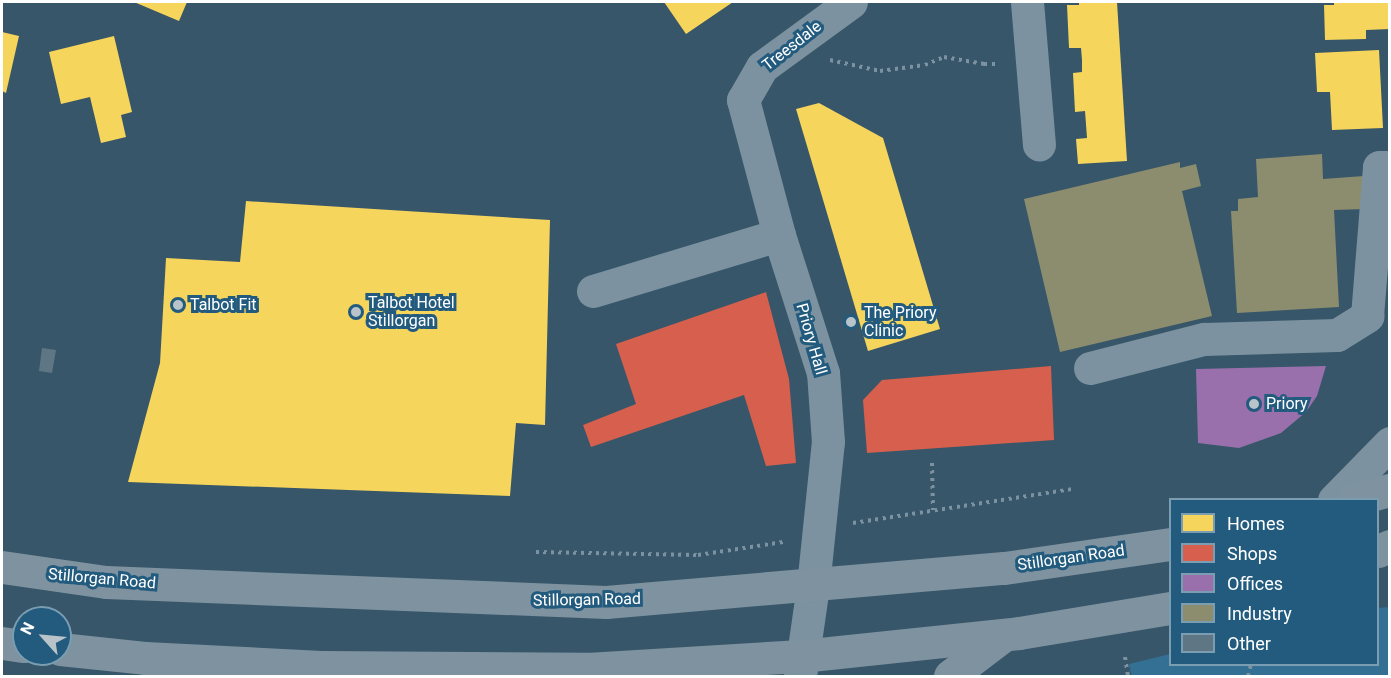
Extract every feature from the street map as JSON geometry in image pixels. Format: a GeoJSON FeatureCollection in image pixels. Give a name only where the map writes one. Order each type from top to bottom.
{"type":"FeatureCollection","features":[{"type":"Feature","properties":{"kind":"highway"},"geometry":{"type":"LineString","coordinates":[[1361,498],[1389,490]]}},
{"type":"Feature","properties":{"kind":"highway","name":"Stillorgan Road"},"geometry":{"type":"LineString","coordinates":[[2,567],[106,582],[534,601],[606,602],[1004,568],[1169,544]]}},
{"type":"Feature","properties":{"kind":"highway"},"geometry":{"type":"LineString","coordinates":[[72,650],[146,658],[321,667],[683,670],[801,666],[1169,608]]}},
{"type":"Feature","properties":{"kind":"highway"},"geometry":{"type":"LineString","coordinates":[[950,676],[1004,635]]}},
{"type":"Feature","properties":{"kind":"street","name":"Treesdale"},"geometry":{"type":"LineString","coordinates":[[743,100],[762,67],[851,2]]}},
{"type":"Feature","properties":{"kind":"street"},"geometry":{"type":"LineString","coordinates":[[1027,2],[1039,144]]}},
{"type":"Feature","properties":{"kind":"street","name":"Priory Hall"},"geometry":{"type":"LineString","coordinates":[[743,100],[779,235],[823,373],[828,442],[813,586],[801,666]]}},
{"type":"Feature","properties":{"kind":"street"},"geometry":{"type":"LineString","coordinates":[[1090,368],[1203,339],[1336,335],[1367,316],[1379,167],[1389,167]]}},
{"type":"Feature","properties":{"kind":"street"},"geometry":{"type":"LineString","coordinates":[[593,291],[779,235]]}},
{"type":"Feature","properties":{"kind":"street"},"geometry":{"type":"LineString","coordinates":[[1336,498],[1389,443]]}},
{"type":"Feature","properties":{"kind":"path"},"geometry":{"type":"LineString","coordinates":[[784,50],[790,56],[829,60],[880,71],[924,65],[944,57],[984,64],[1031,59]]}},
{"type":"Feature","properties":{"kind":"path"},"geometry":{"type":"LineString","coordinates":[[932,463],[933,510]]}},
{"type":"Feature","properties":{"kind":"path"},"geometry":{"type":"LineString","coordinates":[[1125,657],[1128,676]]}},
{"type":"Feature","properties":{"kind":"shaded area"},"geometry":{"type":"Polygon","coordinates":[[[1389,607],[1389,676],[1132,676],[1130,669],[1129,664],[1169,654],[1169,666],[1379,666],[1379,608],[1389,607]]]}},
{"type":"Feature","properties":{"kind":"building: Homes"},"geometry":{"type":"Polygon","coordinates":[[[134,2],[187,2],[179,21],[134,2]]]}},
{"type":"Feature","properties":{"kind":"building: Homes"},"geometry":{"type":"Polygon","coordinates":[[[664,2],[733,2],[686,34],[664,2]]]}},
{"type":"Feature","properties":{"kind":"building: Homes"},"geometry":{"type":"Polygon","coordinates":[[[1079,2],[1117,2],[1127,161],[1078,164],[1076,139],[1087,138],[1085,111],[1075,112],[1073,73],[1082,72],[1082,60],[1081,48],[1069,48],[1067,5],[1079,5],[1079,2]]]}},
{"type":"Feature","properties":{"kind":"building: Homes"},"geometry":{"type":"Polygon","coordinates":[[[1334,2],[1390,2],[1390,29],[1366,30],[1366,39],[1325,40],[1324,5],[1334,5],[1334,2]]]}},
{"type":"Feature","properties":{"kind":"building: Homes"},"geometry":{"type":"Polygon","coordinates":[[[2,32],[19,36],[6,93],[2,91],[2,32]]]}},
{"type":"Feature","properties":{"kind":"building: Homes"},"geometry":{"type":"Polygon","coordinates":[[[114,36],[132,112],[121,115],[126,137],[101,143],[90,97],[61,104],[49,52],[114,36]]]}},
{"type":"Feature","properties":{"kind":"building: Homes"},"geometry":{"type":"Polygon","coordinates":[[[1379,50],[1383,128],[1332,130],[1330,92],[1317,92],[1315,53],[1379,50]]]}},
{"type":"Feature","properties":{"kind":"building: Homes"},"geometry":{"type":"Polygon","coordinates":[[[819,103],[883,138],[940,329],[868,351],[796,109],[819,103]]]}},
{"type":"Feature","properties":{"kind":"building: Homes","name":"Talbot Hotel Stillorgan"},"geometry":{"type":"Polygon","coordinates":[[[246,201],[550,220],[545,425],[516,423],[510,496],[128,482],[160,363],[166,258],[240,262],[246,201]]]}},
{"type":"Feature","properties":{"kind":"building: Shops"},"geometry":{"type":"Polygon","coordinates":[[[766,292],[789,379],[796,463],[766,466],[744,395],[591,447],[583,425],[636,404],[616,344],[766,292]]]}},
{"type":"Feature","properties":{"kind":"building: Shops"},"geometry":{"type":"Polygon","coordinates":[[[1051,366],[1054,440],[867,453],[863,400],[882,380],[1051,366]]]}},
{"type":"Feature","properties":{"kind":"building: Offices","name":"Priory"},"geometry":{"type":"Polygon","coordinates":[[[1326,366],[1317,396],[1306,412],[1281,433],[1239,448],[1198,443],[1196,369],[1326,366]]]}},
{"type":"Feature","properties":{"kind":"building: Industry"},"geometry":{"type":"Polygon","coordinates":[[[1322,154],[1323,179],[1364,176],[1366,209],[1334,210],[1339,307],[1237,313],[1231,211],[1238,211],[1238,199],[1258,197],[1256,159],[1322,154]]]}},
{"type":"Feature","properties":{"kind":"building: Industry"},"geometry":{"type":"Polygon","coordinates":[[[1180,162],[1180,168],[1196,164],[1201,186],[1182,191],[1212,316],[1060,352],[1024,199],[1180,162]]]}},
{"type":"Feature","properties":{"kind":"building: Other"},"geometry":{"type":"Polygon","coordinates":[[[42,348],[56,350],[52,373],[39,371],[42,348]]]}},
{"type":"Feature","properties":{"kind":"place","name":"Talbot Fit"},"geometry":{"type":"Point","coordinates":[178,305]}},
{"type":"Feature","properties":{"kind":"place","name":"Talbot Hotel Stillorgan"},"geometry":{"type":"Point","coordinates":[356,312]}},
{"type":"Feature","properties":{"kind":"place","name":"The Priory Clinic"},"geometry":{"type":"Point","coordinates":[851,322]}},
{"type":"Feature","properties":{"kind":"place","name":"Priory"},"geometry":{"type":"Point","coordinates":[1254,404]}}]}
